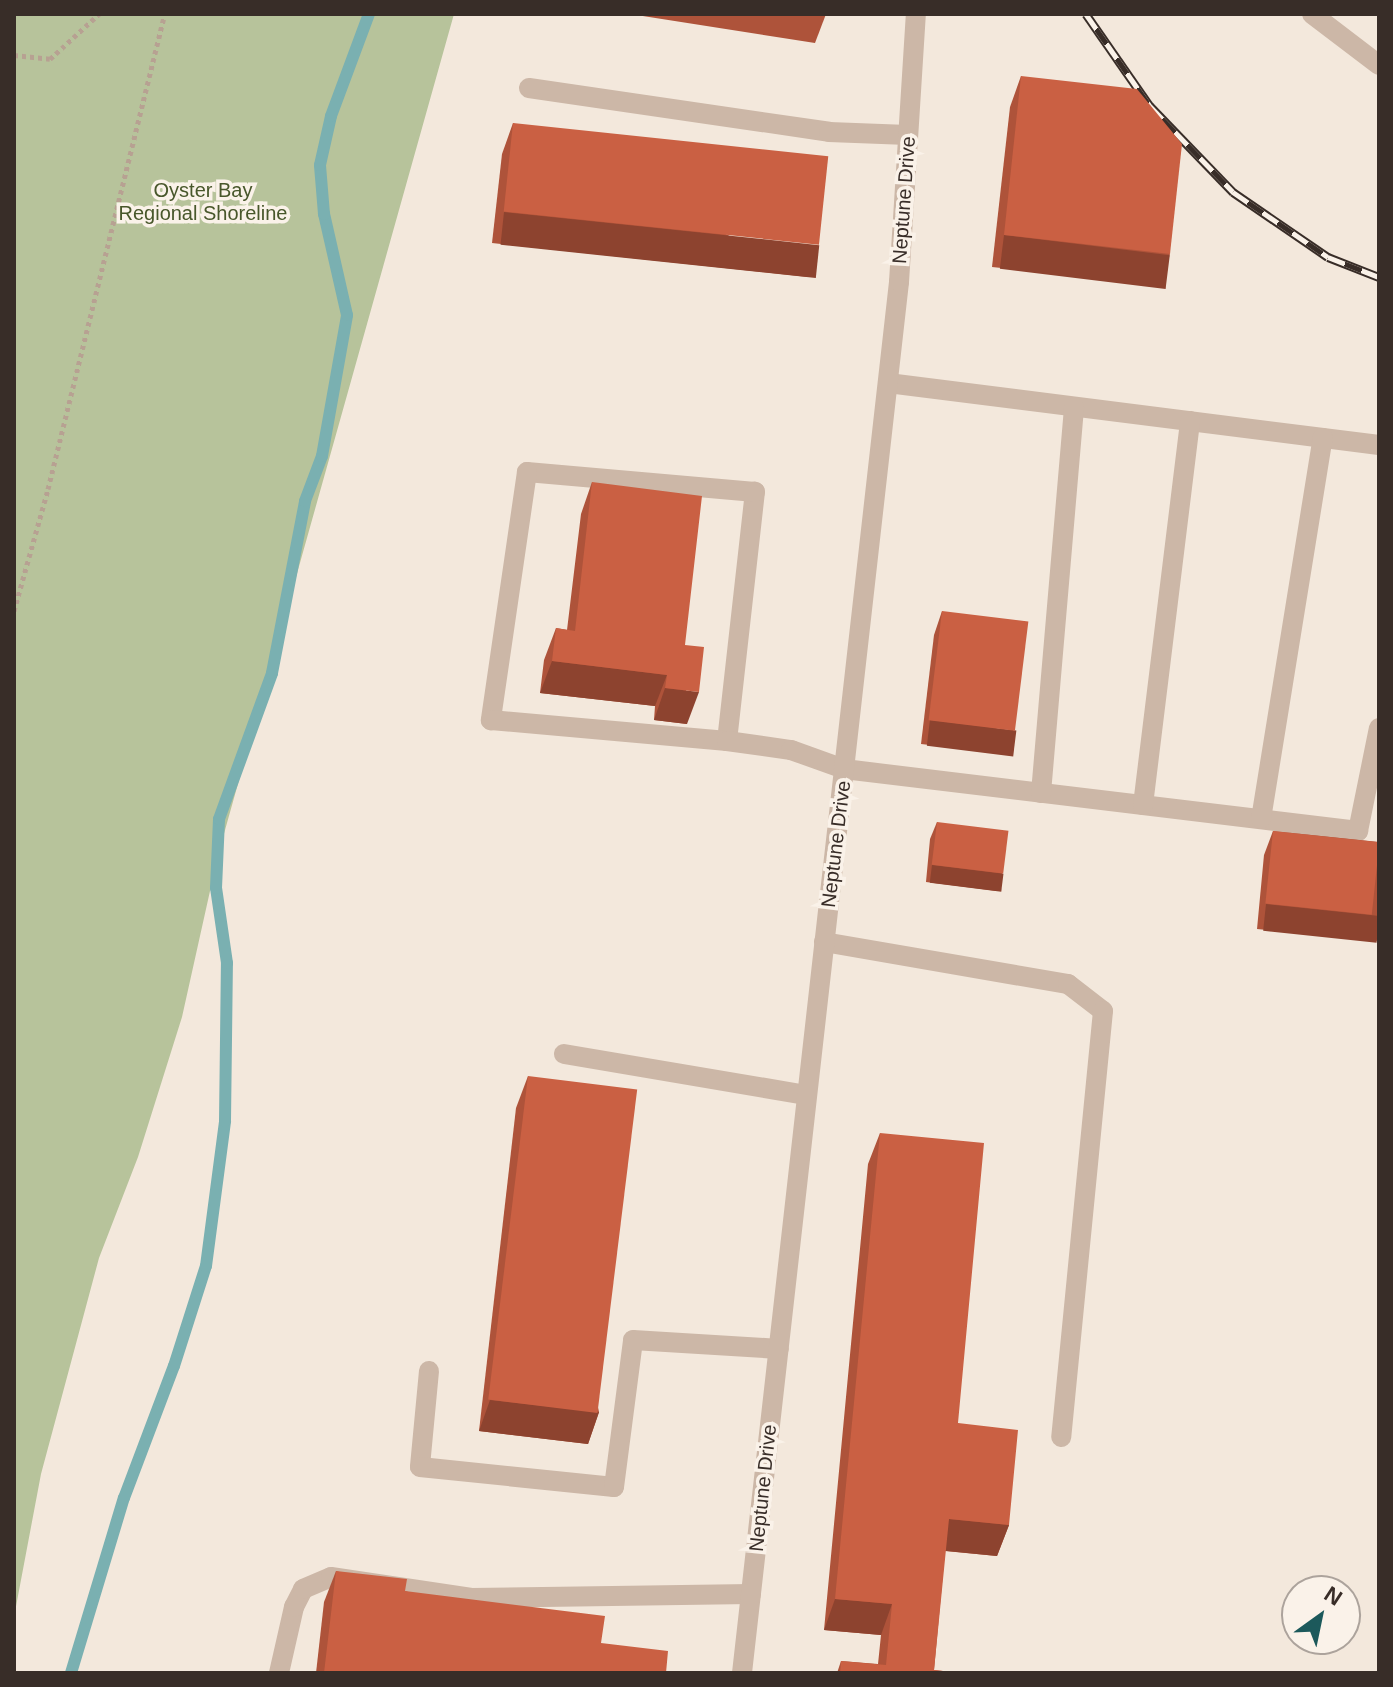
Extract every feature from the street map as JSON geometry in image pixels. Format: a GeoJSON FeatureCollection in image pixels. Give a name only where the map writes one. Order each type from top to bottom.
{"type":"FeatureCollection","features":[{"type":"Feature","properties":{"kind":"street","name":"Neptune Drive"},"geometry":{"type":"LineString","coordinates":[[742,1673],[899,282],[916,14]]}},
{"type":"Feature","properties":{"kind":"street"},"geometry":{"type":"LineString","coordinates":[[1312,14],[1379,65]]}},
{"type":"Feature","properties":{"kind":"street"},"geometry":{"type":"LineString","coordinates":[[529,88],[829,132],[908,135]]}},
{"type":"Feature","properties":{"kind":"street"},"geometry":{"type":"LineString","coordinates":[[888,383],[1379,445]]}},
{"type":"Feature","properties":{"kind":"street"},"geometry":{"type":"LineString","coordinates":[[1041,793],[1074,407]]}},
{"type":"Feature","properties":{"kind":"street"},"geometry":{"type":"LineString","coordinates":[[1143,805],[1190,421]]}},
{"type":"Feature","properties":{"kind":"street"},"geometry":{"type":"LineString","coordinates":[[1261,819],[1323,438]]}},
{"type":"Feature","properties":{"kind":"street"},"geometry":{"type":"LineString","coordinates":[[727,741],[755,492],[527,472],[491,720],[727,741],[791,750],[844,769],[1358,831],[1379,728]]}},
{"type":"Feature","properties":{"kind":"street"},"geometry":{"type":"LineString","coordinates":[[824,942],[1068,984],[1103,1011],[1061,1437]]}},
{"type":"Feature","properties":{"kind":"street"},"geometry":{"type":"LineString","coordinates":[[564,1054],[807,1095]]}},
{"type":"Feature","properties":{"kind":"street"},"geometry":{"type":"LineString","coordinates":[[429,1371],[420,1467],[614,1487],[633,1340],[779,1349]]}},
{"type":"Feature","properties":{"kind":"street"},"geometry":{"type":"LineString","coordinates":[[279,1673],[294,1607],[303,1589],[331,1577],[471,1598],[751,1594]]}},
{"type":"Feature","properties":{"kind":"path"},"geometry":{"type":"LineString","coordinates":[[14,55],[50,59],[99,14]]}},
{"type":"Feature","properties":{"kind":"path"},"geometry":{"type":"LineString","coordinates":[[14,611],[48,489],[165,14]]}},
{"type":"Feature","properties":{"kind":"green space","name":"Oyster Bay Regional Shoreline"},"geometry":{"type":"Polygon","coordinates":[[[14,14],[454,14],[218,855],[182,1017],[138,1157],[99,1258],[41,1474],[14,1617],[14,14]]]}},
{"type":"Feature","properties":{"kind":"building"},"geometry":{"type":"Polygon","coordinates":[[[1021,76],[1137,89],[1182,144],[1170,254],[1004,235],[1021,76]]]}},
{"type":"Feature","properties":{"kind":"building"},"geometry":{"type":"Polygon","coordinates":[[[513,123],[828,156],[819,245],[504,212],[513,123]]]}},
{"type":"Feature","properties":{"kind":"building"},"geometry":{"type":"Polygon","coordinates":[[[592,482],[702,496],[685,645],[704,647],[699,692],[665,688],[667,675],[552,661],[556,628],[575,631],[592,482]]]}},
{"type":"Feature","properties":{"kind":"building"},"geometry":{"type":"Polygon","coordinates":[[[942,611],[1028,622],[1015,731],[929,720],[942,611]]]}},
{"type":"Feature","properties":{"kind":"building"},"geometry":{"type":"Polygon","coordinates":[[[937,822],[1008,831],[1003,873],[932,865],[937,822]]]}},
{"type":"Feature","properties":{"kind":"building"},"geometry":{"type":"Polygon","coordinates":[[[1273,831],[1379,842],[1372,915],[1265,904],[1273,831]]]}},
{"type":"Feature","properties":{"kind":"building"},"geometry":{"type":"Polygon","coordinates":[[[528,1076],[637,1089],[597,1413],[488,1400],[528,1076]]]}},
{"type":"Feature","properties":{"kind":"building"},"geometry":{"type":"Polygon","coordinates":[[[880,1133],[984,1143],[958,1423],[1018,1430],[1009,1525],[949,1519],[934,1670],[961,1673],[840,1673],[841,1661],[886,1665],[892,1604],[835,1599],[880,1133]]]}},
{"type":"Feature","properties":{"kind":"building"},"geometry":{"type":"Polygon","coordinates":[[[336,1571],[407,1579],[405,1591],[605,1616],[601,1643],[668,1651],[666,1673],[324,1673],[336,1571]]]}},
{"type":"Feature","properties":{"kind":"waterway"},"geometry":{"type":"LineString","coordinates":[[71,1673],[124,1498],[174,1366],[206,1266],[225,1121],[227,963],[216,888],[219,819],[272,673],[305,501],[322,456],[347,315],[324,214],[320,165],[331,116],[369,14]]}},
{"type":"Feature","properties":{"kind":"railway"},"geometry":{"type":"LineString","coordinates":[[1086,14],[1150,106],[1233,192],[1328,257],[1379,277]]}}]}
